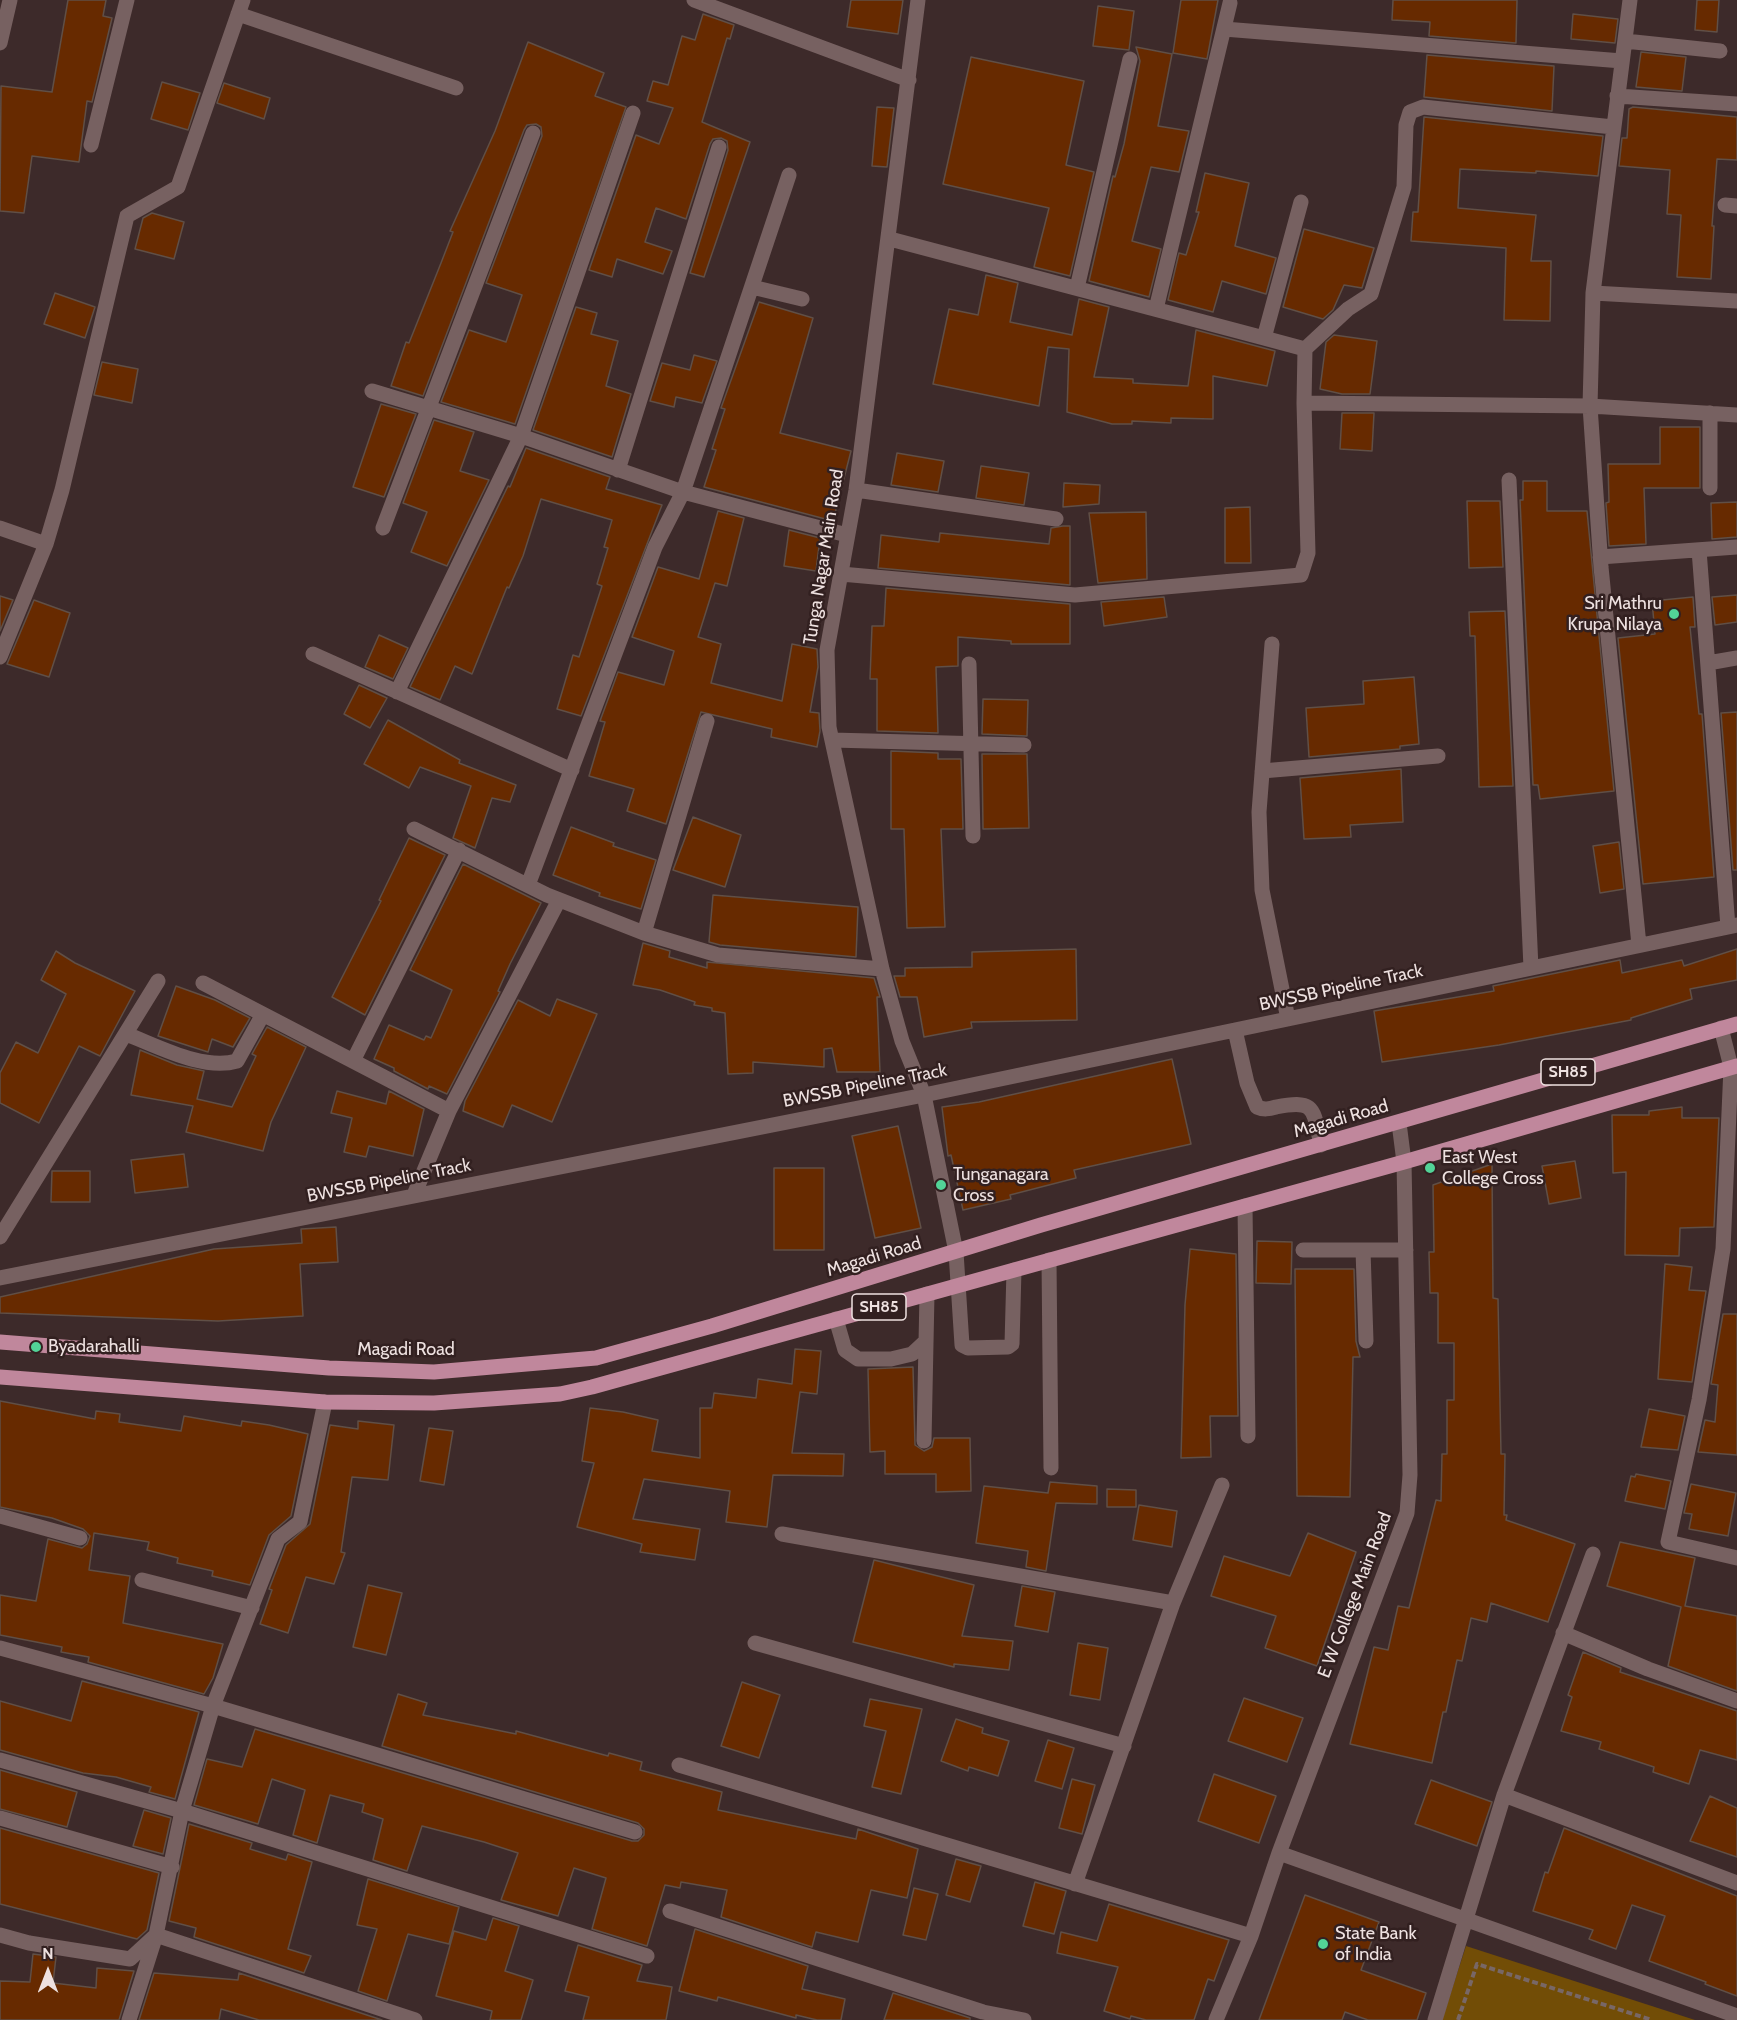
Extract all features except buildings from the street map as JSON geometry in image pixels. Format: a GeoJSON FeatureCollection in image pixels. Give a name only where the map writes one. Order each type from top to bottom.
{"type":"FeatureCollection","features":[{"type":"Feature","properties":{"kind":"main road","name":"Magadi Road"},"geometry":{"type":"LineString","coordinates":[[0,1342],[318,1368],[399,1371],[434,1371],[596,1358],[1041,1225],[1737,1024]]}},
{"type":"Feature","properties":{"kind":"main road","name":"SH85"},"geometry":{"type":"LineString","coordinates":[[0,1377],[325,1402],[434,1403],[560,1394],[1404,1162],[1734,1066]]}},
{"type":"Feature","properties":{"kind":"street"},"geometry":{"type":"LineString","coordinates":[[0,43],[10,0]]}},
{"type":"Feature","properties":{"kind":"street"},"geometry":{"type":"LineString","coordinates":[[91,145],[127,0]]}},
{"type":"Feature","properties":{"kind":"street"},"geometry":{"type":"LineString","coordinates":[[694,0],[909,80]]}},
{"type":"Feature","properties":{"kind":"street","name":"Tunga Nagar Main Road"},"geometry":{"type":"LineString","coordinates":[[918,0],[890,238],[855,490],[826,650],[829,727],[882,969],[902,1041],[924,1095],[956,1252],[962,1345],[968,1348],[1008,1347],[1014,1339],[1014,1270]]}},
{"type":"Feature","properties":{"kind":"street"},"geometry":{"type":"LineString","coordinates":[[1630,0],[1593,293],[1590,406],[1600,557],[1639,945]]}},
{"type":"Feature","properties":{"kind":"street"},"geometry":{"type":"LineString","coordinates":[[1156,309],[1230,3]]}},
{"type":"Feature","properties":{"kind":"street"},"geometry":{"type":"LineString","coordinates":[[0,657],[46,544],[62,490],[127,216],[178,188],[240,7],[456,88]]}},
{"type":"Feature","properties":{"kind":"street"},"geometry":{"type":"LineString","coordinates":[[1224,29],[1622,61]]}},
{"type":"Feature","properties":{"kind":"street"},"geometry":{"type":"LineString","coordinates":[[1624,41],[1720,51]]}},
{"type":"Feature","properties":{"kind":"street"},"geometry":{"type":"LineString","coordinates":[[1077,288],[1130,59]]}},
{"type":"Feature","properties":{"kind":"street"},"geometry":{"type":"LineString","coordinates":[[1617,96],[1737,104]]}},
{"type":"Feature","properties":{"kind":"street"},"geometry":{"type":"LineString","coordinates":[[841,574],[1075,595],[1301,575],[1308,553],[1305,349],[1348,309],[1371,294],[1404,187],[1406,125],[1410,112],[1423,107],[1613,127]]}},
{"type":"Feature","properties":{"kind":"street"},"geometry":{"type":"LineString","coordinates":[[397,692],[520,436],[633,113]]}},
{"type":"Feature","properties":{"kind":"street"},"geometry":{"type":"LineString","coordinates":[[383,528],[534,133]]}},
{"type":"Feature","properties":{"kind":"street"},"geometry":{"type":"LineString","coordinates":[[618,470],[719,147]]}},
{"type":"Feature","properties":{"kind":"street"},"geometry":{"type":"LineString","coordinates":[[528,885],[655,547],[683,492],[789,175]]}},
{"type":"Feature","properties":{"kind":"street"},"geometry":{"type":"LineString","coordinates":[[1264,338],[1301,202]]}},
{"type":"Feature","properties":{"kind":"street"},"geometry":{"type":"LineString","coordinates":[[890,238],[1305,349]]}},
{"type":"Feature","properties":{"kind":"street"},"geometry":{"type":"LineString","coordinates":[[752,287],[802,299]]}},
{"type":"Feature","properties":{"kind":"street"},"geometry":{"type":"LineString","coordinates":[[1593,293],[1737,301]]}},
{"type":"Feature","properties":{"kind":"street"},"geometry":{"type":"LineString","coordinates":[[372,391],[427,410],[520,436],[683,492],[847,536]]}},
{"type":"Feature","properties":{"kind":"street"},"geometry":{"type":"LineString","coordinates":[[1304,403],[1590,406],[1737,414]]}},
{"type":"Feature","properties":{"kind":"street"},"geometry":{"type":"LineString","coordinates":[[1710,413],[1710,488]]}},
{"type":"Feature","properties":{"kind":"street"},"geometry":{"type":"LineString","coordinates":[[1509,480],[1531,968]]}},
{"type":"Feature","properties":{"kind":"street"},"geometry":{"type":"LineString","coordinates":[[855,490],[1056,519]]}},
{"type":"Feature","properties":{"kind":"street"},"geometry":{"type":"LineString","coordinates":[[0,528],[46,544]]}},
{"type":"Feature","properties":{"kind":"street"},"geometry":{"type":"LineString","coordinates":[[1600,557],[1737,547]]}},
{"type":"Feature","properties":{"kind":"street"},"geometry":{"type":"LineString","coordinates":[[1700,550],[1732,926]]}},
{"type":"Feature","properties":{"kind":"street"},"geometry":{"type":"LineString","coordinates":[[1272,644],[1259,812],[1262,890],[1288,1018]]}},
{"type":"Feature","properties":{"kind":"street"},"geometry":{"type":"LineString","coordinates":[[313,654],[572,770]]}},
{"type":"Feature","properties":{"kind":"street"},"geometry":{"type":"LineString","coordinates":[[1708,663],[1737,658]]}},
{"type":"Feature","properties":{"kind":"street"},"geometry":{"type":"LineString","coordinates":[[969,664],[974,836]]}},
{"type":"Feature","properties":{"kind":"street"},"geometry":{"type":"LineString","coordinates":[[644,933],[707,721]]}},
{"type":"Feature","properties":{"kind":"street"},"geometry":{"type":"LineString","coordinates":[[832,740],[1024,745]]}},
{"type":"Feature","properties":{"kind":"street"},"geometry":{"type":"LineString","coordinates":[[1262,771],[1438,756]]}},
{"type":"Feature","properties":{"kind":"street"},"geometry":{"type":"LineString","coordinates":[[414,829],[560,900],[644,933],[717,955],[882,969]]}},
{"type":"Feature","properties":{"kind":"street"},"geometry":{"type":"LineString","coordinates":[[353,1060],[459,850]]}},
{"type":"Feature","properties":{"kind":"street"},"geometry":{"type":"LineString","coordinates":[[414,1195],[448,1111],[560,900]]}},
{"type":"Feature","properties":{"kind":"street","name":"BWSSB Pipeline Track"},"geometry":{"type":"LineString","coordinates":[[0,1278],[924,1095],[1732,926]]}},
{"type":"Feature","properties":{"kind":"street"},"geometry":{"type":"LineString","coordinates":[[0,1237],[158,981]]}},
{"type":"Feature","properties":{"kind":"street"},"geometry":{"type":"LineString","coordinates":[[203,983],[262,1016],[353,1060],[448,1111]]}},
{"type":"Feature","properties":{"kind":"street"},"geometry":{"type":"LineString","coordinates":[[126,1034],[208,1062],[229,1064],[237,1061],[262,1016]]}},
{"type":"Feature","properties":{"kind":"street"},"geometry":{"type":"LineString","coordinates":[[1721,1028],[1734,1066],[1723,1249],[1699,1400],[1668,1542],[1737,1558]]}},
{"type":"Feature","properties":{"kind":"street"},"geometry":{"type":"LineString","coordinates":[[1235,1030],[1255,1104],[1264,1110],[1299,1102],[1308,1107],[1314,1115],[1321,1145]]}},
{"type":"Feature","properties":{"kind":"street","name":"E W College Main Road"},"geometry":{"type":"LineString","coordinates":[[1216,2020],[1251,1936],[1279,1853],[1407,1513],[1410,1475],[1406,1250],[1404,1162],[1399,1123]]}},
{"type":"Feature","properties":{"kind":"street"},"geometry":{"type":"LineString","coordinates":[[1245,1206],[1248,1436]]}},
{"type":"Feature","properties":{"kind":"street"},"geometry":{"type":"LineString","coordinates":[[1303,1250],[1406,1250]]}},
{"type":"Feature","properties":{"kind":"street"},"geometry":{"type":"LineString","coordinates":[[1363,1250],[1366,1341]]}},
{"type":"Feature","properties":{"kind":"street"},"geometry":{"type":"LineString","coordinates":[[1049,1260],[1051,1468]]}},
{"type":"Feature","properties":{"kind":"street"},"geometry":{"type":"LineString","coordinates":[[924,1441],[927,1294]]}},
{"type":"Feature","properties":{"kind":"street"},"geometry":{"type":"LineString","coordinates":[[836,1319],[846,1350],[858,1359],[891,1359],[912,1354],[926,1341]]}},
{"type":"Feature","properties":{"kind":"street"},"geometry":{"type":"LineString","coordinates":[[129,2020],[156,1935],[172,1868],[182,1811],[213,1706],[278,1539],[300,1522],[325,1402]]}},
{"type":"Feature","properties":{"kind":"street"},"geometry":{"type":"LineString","coordinates":[[1076,1884],[1173,1603],[1222,1485]]}},
{"type":"Feature","properties":{"kind":"street"},"geometry":{"type":"LineString","coordinates":[[0,1516],[80,1538]]}},
{"type":"Feature","properties":{"kind":"street"},"geometry":{"type":"LineString","coordinates":[[782,1534],[1173,1603]]}},
{"type":"Feature","properties":{"kind":"street"},"geometry":{"type":"LineString","coordinates":[[1435,2020],[1504,1795],[1593,1554]]}},
{"type":"Feature","properties":{"kind":"street"},"geometry":{"type":"LineString","coordinates":[[142,1580],[252,1608]]}},
{"type":"Feature","properties":{"kind":"street"},"geometry":{"type":"LineString","coordinates":[[1563,1633],[1648,1669],[1737,1701]]}},
{"type":"Feature","properties":{"kind":"street"},"geometry":{"type":"LineString","coordinates":[[755,1643],[1124,1746]]}},
{"type":"Feature","properties":{"kind":"street"},"geometry":{"type":"LineString","coordinates":[[0,1648],[213,1706],[635,1832]]}},
{"type":"Feature","properties":{"kind":"street"},"geometry":{"type":"LineString","coordinates":[[0,1760],[182,1811],[647,1956]]}},
{"type":"Feature","properties":{"kind":"street"},"geometry":{"type":"LineString","coordinates":[[679,1765],[1251,1936]]}},
{"type":"Feature","properties":{"kind":"street"},"geometry":{"type":"LineString","coordinates":[[1504,1795],[1737,1883]]}},
{"type":"Feature","properties":{"kind":"street"},"geometry":{"type":"LineString","coordinates":[[0,1818],[172,1868]]}},
{"type":"Feature","properties":{"kind":"street"},"geometry":{"type":"LineString","coordinates":[[1279,1853],[1737,2016]]}},
{"type":"Feature","properties":{"kind":"street"},"geometry":{"type":"LineString","coordinates":[[670,1911],[982,2016],[1024,2020]]}},
{"type":"Feature","properties":{"kind":"street"},"geometry":{"type":"LineString","coordinates":[[0,1935],[41,1945],[130,1959],[156,1935]]}},
{"type":"Feature","properties":{"kind":"street"},"geometry":{"type":"LineString","coordinates":[[156,1935],[415,2020]]}},
{"type":"Feature","properties":{"kind":"path"},"geometry":{"type":"LineString","coordinates":[[1458,2020],[1477,1964],[1652,2020]]}},
{"type":"Feature","properties":{"kind":"shaded area"},"geometry":{"type":"Polygon","coordinates":[[[1466,1946],[1695,2020],[1442,2020],[1466,1946]]]}},
{"type":"Feature","properties":{"kind":"place","name":"Sri Mathru Krupa Nilaya"},"geometry":{"type":"Point","coordinates":[1674,614]}},
{"type":"Feature","properties":{"kind":"place","name":"East West College Cross"},"geometry":{"type":"Point","coordinates":[1430,1168]}},
{"type":"Feature","properties":{"kind":"place","name":"Tunganagara Cross"},"geometry":{"type":"Point","coordinates":[941,1185]}},
{"type":"Feature","properties":{"kind":"place","name":"Byadarahalli"},"geometry":{"type":"Point","coordinates":[36,1347]}},
{"type":"Feature","properties":{"kind":"place","name":"State Bank of India"},"geometry":{"type":"Point","coordinates":[1323,1944]}}]}
